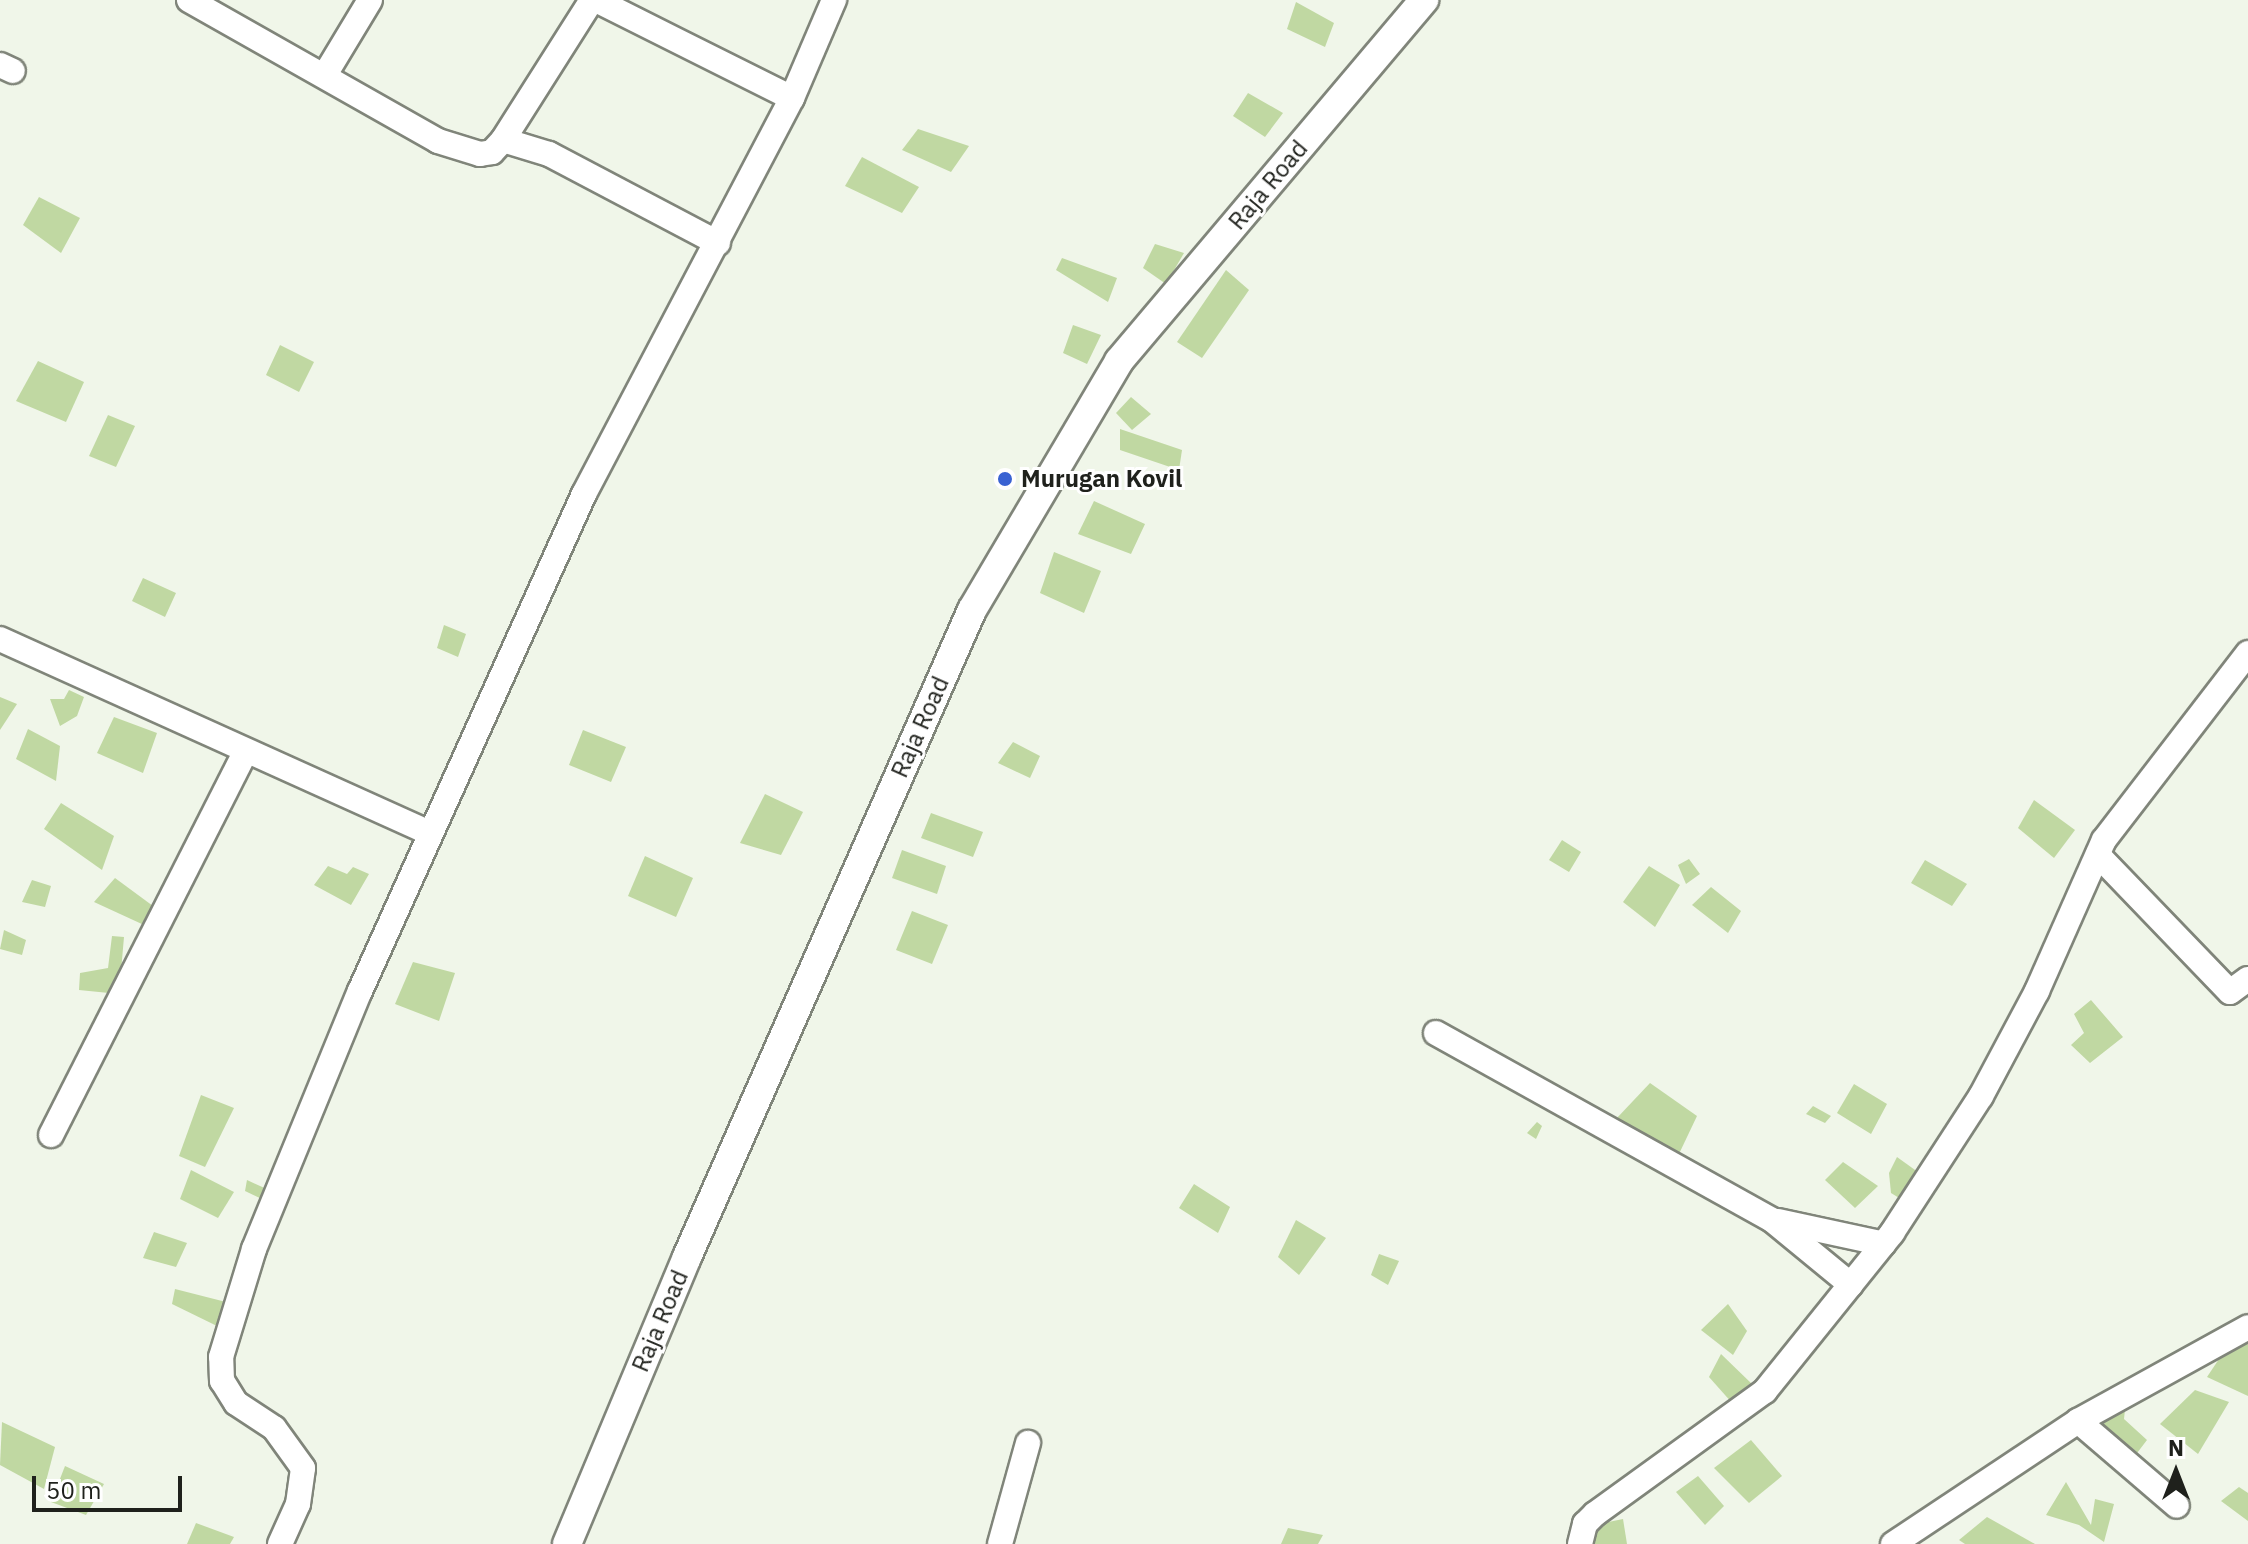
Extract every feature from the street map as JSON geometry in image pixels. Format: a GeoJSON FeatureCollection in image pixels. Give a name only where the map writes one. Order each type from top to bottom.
{"type":"FeatureCollection","features":[{"type":"Feature","properties":{"kind":"street"},"geometry":{"type":"LineString","coordinates":[[189,0],[326,73],[467,154],[492,152],[503,140],[594,0],[792,98]]}},
{"type":"Feature","properties":{"kind":"street"},"geometry":{"type":"LineString","coordinates":[[326,73],[370,0]]}},
{"type":"Feature","properties":{"kind":"street"},"geometry":{"type":"LineString","coordinates":[[280,1544],[298,1504],[303,1468],[274,1428],[236,1403],[222,1381],[221,1357],[254,1249],[430,833],[584,494],[792,98],[834,0]]}},
{"type":"Feature","properties":{"kind":"street","name":"Raja Road"},"geometry":{"type":"LineString","coordinates":[[567,1544],[687,1257],[972,610],[1119,361],[1424,0]]}},
{"type":"Feature","properties":{"kind":"street"},"geometry":{"type":"LineString","coordinates":[[503,140],[549,154],[718,243]]}},
{"type":"Feature","properties":{"kind":"street"},"geometry":{"type":"LineString","coordinates":[[0,639],[430,833]]}},
{"type":"Feature","properties":{"kind":"street"},"geometry":{"type":"LineString","coordinates":[[1580,1544],[1585,1524],[1595,1514],[1765,1391],[1884,1244],[1981,1096],[2037,991],[2098,855],[2248,653]]}},
{"type":"Feature","properties":{"kind":"street"},"geometry":{"type":"LineString","coordinates":[[51,1135],[245,752]]}},
{"type":"Feature","properties":{"kind":"street"},"geometry":{"type":"LineString","coordinates":[[2098,855],[2230,992],[2248,979]]}},
{"type":"Feature","properties":{"kind":"street"},"geometry":{"type":"LineString","coordinates":[[1436,1033],[1772,1220],[1851,1285]]}},
{"type":"Feature","properties":{"kind":"street"},"geometry":{"type":"LineString","coordinates":[[1772,1220],[1884,1244]]}},
{"type":"Feature","properties":{"kind":"street"},"geometry":{"type":"LineString","coordinates":[[1893,1544],[2078,1421],[2248,1327]]}},
{"type":"Feature","properties":{"kind":"street"},"geometry":{"type":"LineString","coordinates":[[2078,1421],[2177,1506]]}},
{"type":"Feature","properties":{"kind":"street"},"geometry":{"type":"LineString","coordinates":[[1000,1544],[1028,1443]]}},
{"type":"Feature","properties":{"kind":"building"},"geometry":{"type":"Polygon","coordinates":[[[1296,2],[1334,23],[1325,47],[1287,29],[1296,2]]]}},
{"type":"Feature","properties":{"kind":"building"},"geometry":{"type":"Polygon","coordinates":[[[1248,93],[1283,113],[1265,137],[1233,116],[1248,93]]]}},
{"type":"Feature","properties":{"kind":"building"},"geometry":{"type":"Polygon","coordinates":[[[918,129],[969,146],[951,172],[902,150],[918,129]]]}},
{"type":"Feature","properties":{"kind":"building"},"geometry":{"type":"Polygon","coordinates":[[[862,157],[919,187],[902,213],[845,186],[862,157]]]}},
{"type":"Feature","properties":{"kind":"building"},"geometry":{"type":"Polygon","coordinates":[[[39,197],[80,218],[61,253],[23,225],[39,197]]]}},
{"type":"Feature","properties":{"kind":"building"},"geometry":{"type":"Polygon","coordinates":[[[1155,244],[1184,253],[1166,284],[1143,268],[1155,244]]]}},
{"type":"Feature","properties":{"kind":"building"},"geometry":{"type":"Polygon","coordinates":[[[1062,258],[1117,278],[1108,302],[1056,270],[1062,258]]]}},
{"type":"Feature","properties":{"kind":"building"},"geometry":{"type":"Polygon","coordinates":[[[1226,270],[1249,290],[1202,358],[1177,342],[1226,270]]]}},
{"type":"Feature","properties":{"kind":"building"},"geometry":{"type":"Polygon","coordinates":[[[1073,325],[1101,335],[1087,364],[1063,353],[1073,325]]]}},
{"type":"Feature","properties":{"kind":"building"},"geometry":{"type":"Polygon","coordinates":[[[280,345],[314,362],[299,392],[266,375],[280,345]]]}},
{"type":"Feature","properties":{"kind":"building"},"geometry":{"type":"Polygon","coordinates":[[[38,361],[84,382],[66,422],[16,401],[38,361]]]}},
{"type":"Feature","properties":{"kind":"building"},"geometry":{"type":"Polygon","coordinates":[[[1131,397],[1151,414],[1132,430],[1116,413],[1131,397]]]}},
{"type":"Feature","properties":{"kind":"building"},"geometry":{"type":"Polygon","coordinates":[[[108,415],[135,426],[116,467],[89,456],[108,415]]]}},
{"type":"Feature","properties":{"kind":"building"},"geometry":{"type":"Polygon","coordinates":[[[1120,429],[1182,450],[1179,470],[1120,450],[1120,429]]]}},
{"type":"Feature","properties":{"kind":"building"},"geometry":{"type":"Polygon","coordinates":[[[1094,501],[1145,524],[1131,554],[1078,534],[1094,501]]]}},
{"type":"Feature","properties":{"kind":"building"},"geometry":{"type":"Polygon","coordinates":[[[1054,552],[1101,571],[1084,613],[1040,593],[1054,552]]]}},
{"type":"Feature","properties":{"kind":"building"},"geometry":{"type":"Polygon","coordinates":[[[143,578],[176,593],[165,617],[132,601],[143,578]]]}},
{"type":"Feature","properties":{"kind":"building"},"geometry":{"type":"Polygon","coordinates":[[[444,625],[466,634],[458,657],[437,648],[444,625]]]}},
{"type":"Feature","properties":{"kind":"building"},"geometry":{"type":"Polygon","coordinates":[[[69,690],[84,697],[77,716],[60,726],[50,699],[64,699],[69,690]]]}},
{"type":"Feature","properties":{"kind":"building"},"geometry":{"type":"Polygon","coordinates":[[[0,697],[17,704],[0,730],[0,697]]]}},
{"type":"Feature","properties":{"kind":"building"},"geometry":{"type":"Polygon","coordinates":[[[114,717],[157,733],[143,773],[97,753],[114,717]]]}},
{"type":"Feature","properties":{"kind":"building"},"geometry":{"type":"Polygon","coordinates":[[[28,729],[60,746],[56,781],[16,759],[28,729]]]}},
{"type":"Feature","properties":{"kind":"building"},"geometry":{"type":"Polygon","coordinates":[[[583,730],[626,747],[611,782],[569,765],[583,730]]]}},
{"type":"Feature","properties":{"kind":"building"},"geometry":{"type":"Polygon","coordinates":[[[1013,742],[1040,756],[1030,778],[998,763],[1013,742]]]}},
{"type":"Feature","properties":{"kind":"building"},"geometry":{"type":"Polygon","coordinates":[[[765,794],[803,812],[781,855],[740,843],[765,794]]]}},
{"type":"Feature","properties":{"kind":"building"},"geometry":{"type":"Polygon","coordinates":[[[2034,800],[2075,830],[2054,858],[2018,828],[2034,800]]]}},
{"type":"Feature","properties":{"kind":"building"},"geometry":{"type":"Polygon","coordinates":[[[61,803],[114,836],[102,870],[44,829],[61,803]]]}},
{"type":"Feature","properties":{"kind":"building"},"geometry":{"type":"Polygon","coordinates":[[[931,813],[983,832],[973,857],[921,838],[931,813]]]}},
{"type":"Feature","properties":{"kind":"building"},"geometry":{"type":"Polygon","coordinates":[[[1562,840],[1581,852],[1569,872],[1549,860],[1562,840]]]}},
{"type":"Feature","properties":{"kind":"building"},"geometry":{"type":"Polygon","coordinates":[[[902,850],[946,866],[937,894],[892,878],[902,850]]]}},
{"type":"Feature","properties":{"kind":"building"},"geometry":{"type":"Polygon","coordinates":[[[645,856],[693,878],[676,917],[628,896],[645,856]]]}},
{"type":"Feature","properties":{"kind":"building"},"geometry":{"type":"Polygon","coordinates":[[[1689,859],[1700,874],[1686,884],[1678,865],[1689,859]]]}},
{"type":"Feature","properties":{"kind":"building"},"geometry":{"type":"Polygon","coordinates":[[[1925,860],[1967,884],[1952,906],[1911,883],[1925,860]]]}},
{"type":"Feature","properties":{"kind":"building"},"geometry":{"type":"Polygon","coordinates":[[[328,866],[347,874],[353,867],[369,874],[351,905],[314,885],[328,866]]]}},
{"type":"Feature","properties":{"kind":"building"},"geometry":{"type":"Polygon","coordinates":[[[1649,866],[1680,885],[1655,927],[1623,902],[1649,866]]]}},
{"type":"Feature","properties":{"kind":"building"},"geometry":{"type":"Polygon","coordinates":[[[115,878],[153,906],[144,925],[94,902],[115,878]]]}},
{"type":"Feature","properties":{"kind":"building"},"geometry":{"type":"Polygon","coordinates":[[[32,880],[51,886],[45,907],[22,902],[32,880]]]}},
{"type":"Feature","properties":{"kind":"building"},"geometry":{"type":"Polygon","coordinates":[[[1711,887],[1741,911],[1728,933],[1692,905],[1711,887]]]}},
{"type":"Feature","properties":{"kind":"building"},"geometry":{"type":"Polygon","coordinates":[[[912,911],[948,925],[932,964],[896,950],[912,911]]]}},
{"type":"Feature","properties":{"kind":"building"},"geometry":{"type":"Polygon","coordinates":[[[4,930],[26,940],[22,955],[0,949],[4,930]]]}},
{"type":"Feature","properties":{"kind":"building"},"geometry":{"type":"Polygon","coordinates":[[[112,936],[124,937],[119,994],[79,990],[80,973],[108,968],[112,936]]]}},
{"type":"Feature","properties":{"kind":"building"},"geometry":{"type":"Polygon","coordinates":[[[413,962],[455,973],[439,1021],[395,1004],[413,962]]]}},
{"type":"Feature","properties":{"kind":"building"},"geometry":{"type":"Polygon","coordinates":[[[2091,1000],[2123,1037],[2090,1063],[2071,1045],[2084,1033],[2074,1014],[2091,1000]]]}},
{"type":"Feature","properties":{"kind":"building"},"geometry":{"type":"Polygon","coordinates":[[[1650,1083],[1697,1116],[1678,1156],[1616,1119],[1650,1083]]]}},
{"type":"Feature","properties":{"kind":"building"},"geometry":{"type":"Polygon","coordinates":[[[1854,1084],[1887,1104],[1871,1134],[1837,1113],[1854,1084]]]}},
{"type":"Feature","properties":{"kind":"building"},"geometry":{"type":"Polygon","coordinates":[[[201,1095],[234,1108],[205,1167],[179,1156],[201,1095]]]}},
{"type":"Feature","properties":{"kind":"building"},"geometry":{"type":"Polygon","coordinates":[[[1813,1106],[1831,1116],[1825,1123],[1806,1114],[1813,1106]]]}},
{"type":"Feature","properties":{"kind":"building"},"geometry":{"type":"Polygon","coordinates":[[[1537,1122],[1542,1126],[1536,1139],[1527,1133],[1537,1122]]]}},
{"type":"Feature","properties":{"kind":"building"},"geometry":{"type":"Polygon","coordinates":[[[1897,1157],[1922,1175],[1904,1201],[1891,1193],[1889,1173],[1897,1157]]]}},
{"type":"Feature","properties":{"kind":"building"},"geometry":{"type":"Polygon","coordinates":[[[1843,1162],[1878,1186],[1855,1208],[1825,1180],[1843,1162]]]}},
{"type":"Feature","properties":{"kind":"building"},"geometry":{"type":"Polygon","coordinates":[[[191,1170],[234,1192],[218,1218],[180,1199],[191,1170]]]}},
{"type":"Feature","properties":{"kind":"building"},"geometry":{"type":"Polygon","coordinates":[[[247,1180],[271,1191],[266,1201],[245,1191],[247,1180]]]}},
{"type":"Feature","properties":{"kind":"building"},"geometry":{"type":"Polygon","coordinates":[[[1194,1184],[1230,1207],[1218,1233],[1179,1208],[1194,1184]]]}},
{"type":"Feature","properties":{"kind":"building"},"geometry":{"type":"Polygon","coordinates":[[[1296,1220],[1326,1238],[1299,1275],[1278,1257],[1296,1220]]]}},
{"type":"Feature","properties":{"kind":"building"},"geometry":{"type":"Polygon","coordinates":[[[154,1232],[187,1243],[176,1267],[143,1258],[154,1232]]]}},
{"type":"Feature","properties":{"kind":"building"},"geometry":{"type":"Polygon","coordinates":[[[1379,1254],[1399,1261],[1388,1285],[1371,1275],[1379,1254]]]}},
{"type":"Feature","properties":{"kind":"building"},"geometry":{"type":"Polygon","coordinates":[[[175,1289],[226,1302],[217,1326],[172,1304],[175,1289]]]}},
{"type":"Feature","properties":{"kind":"building"},"geometry":{"type":"Polygon","coordinates":[[[1728,1304],[1747,1331],[1733,1355],[1701,1330],[1728,1304]]]}},
{"type":"Feature","properties":{"kind":"building"},"geometry":{"type":"Polygon","coordinates":[[[2248,1344],[2248,1396],[2207,1377],[2227,1347],[2248,1344]]]}},
{"type":"Feature","properties":{"kind":"building"},"geometry":{"type":"Polygon","coordinates":[[[1721,1354],[1752,1384],[1733,1404],[1709,1377],[1721,1354]]]}},
{"type":"Feature","properties":{"kind":"building"},"geometry":{"type":"Polygon","coordinates":[[[2195,1390],[2229,1402],[2198,1454],[2160,1424],[2195,1390]]]}},
{"type":"Feature","properties":{"kind":"building"},"geometry":{"type":"Polygon","coordinates":[[[2126,1400],[2124,1419],[2147,1440],[2134,1457],[2098,1429],[2126,1400]]]}},
{"type":"Feature","properties":{"kind":"building"},"geometry":{"type":"Polygon","coordinates":[[[2,1422],[55,1447],[44,1489],[0,1465],[2,1422]]]}},
{"type":"Feature","properties":{"kind":"building"},"geometry":{"type":"Polygon","coordinates":[[[1751,1440],[1782,1476],[1749,1503],[1714,1468],[1751,1440]]]}},
{"type":"Feature","properties":{"kind":"building"},"geometry":{"type":"Polygon","coordinates":[[[65,1466],[104,1484],[86,1515],[51,1502],[65,1466]]]}},
{"type":"Feature","properties":{"kind":"building"},"geometry":{"type":"Polygon","coordinates":[[[1698,1476],[1724,1506],[1705,1525],[1676,1492],[1698,1476]]]}},
{"type":"Feature","properties":{"kind":"building"},"geometry":{"type":"Polygon","coordinates":[[[2066,1482],[2091,1525],[2095,1499],[2114,1504],[2104,1542],[2079,1525],[2046,1515],[2066,1482]]]}},
{"type":"Feature","properties":{"kind":"building"},"geometry":{"type":"Polygon","coordinates":[[[2239,1487],[2248,1493],[2248,1521],[2221,1501],[2239,1487]]]}},
{"type":"Feature","properties":{"kind":"building"},"geometry":{"type":"Polygon","coordinates":[[[1987,1517],[2035,1544],[1965,1544],[1959,1540],[1987,1517]]]}},
{"type":"Feature","properties":{"kind":"building"},"geometry":{"type":"Polygon","coordinates":[[[1623,1519],[1627,1544],[1589,1544],[1589,1526],[1623,1519]]]}},
{"type":"Feature","properties":{"kind":"building"},"geometry":{"type":"Polygon","coordinates":[[[196,1523],[234,1537],[230,1544],[187,1544],[196,1523]]]}},
{"type":"Feature","properties":{"kind":"building"},"geometry":{"type":"Polygon","coordinates":[[[1288,1528],[1323,1535],[1318,1544],[1281,1544],[1288,1528]]]}},
{"type":"Feature","properties":{"kind":"place","name":"Murugan Kovil"},"geometry":{"type":"Point","coordinates":[1005,479]}}]}
